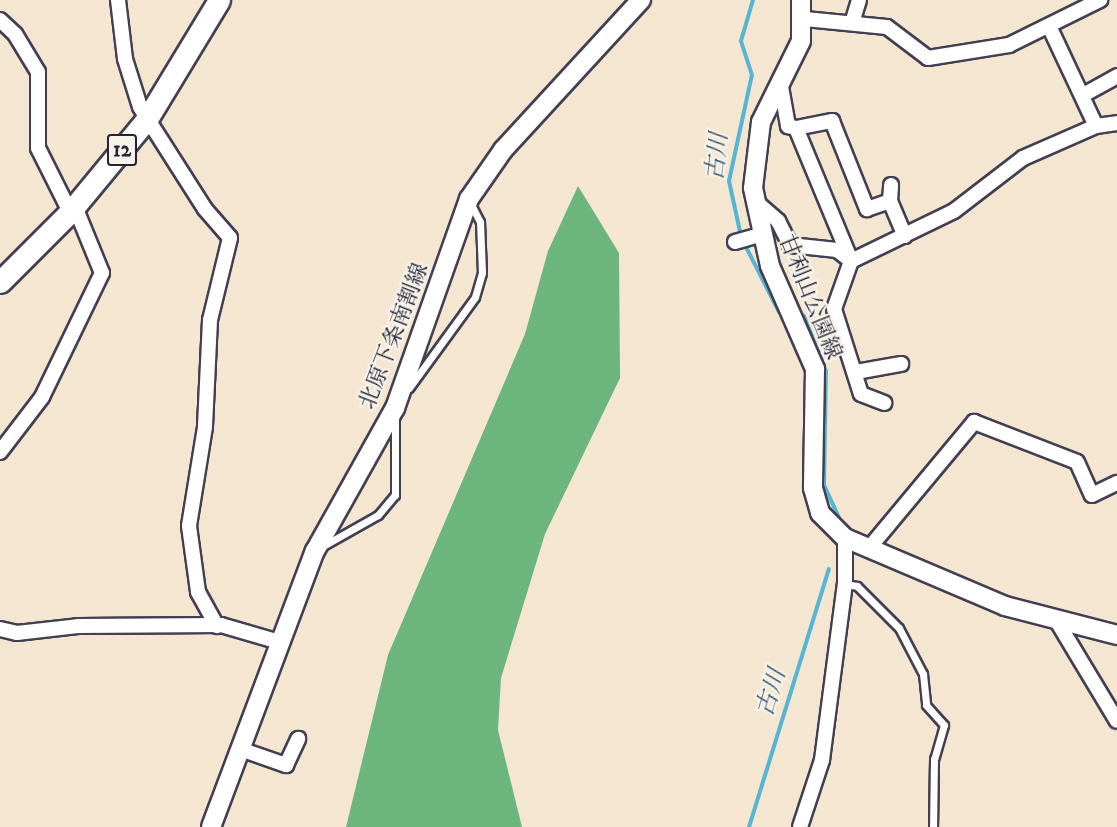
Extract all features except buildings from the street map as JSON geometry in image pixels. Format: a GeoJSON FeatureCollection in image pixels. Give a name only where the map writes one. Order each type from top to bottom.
{"type":"FeatureCollection","features":[{"type":"Feature","properties":{"kind":"main road","name":"12"},"geometry":{"type":"LineString","coordinates":[[0,282],[72,210],[147,119],[219,0]]}},
{"type":"Feature","properties":{"kind":"main road","name":"北原下条南割線"},"geometry":{"type":"LineString","coordinates":[[211,827],[315,551],[395,408],[469,199],[504,150],[641,0]]}},
{"type":"Feature","properties":{"kind":"main road","name":"甘利山公園線"},"geometry":{"type":"LineString","coordinates":[[801,0],[805,19],[801,41],[761,122],[754,200],[755,237],[815,369],[814,500],[845,538]]}},
{"type":"Feature","properties":{"kind":"main road"},"geometry":{"type":"LineString","coordinates":[[845,538],[1058,622],[1117,635]]}},
{"type":"Feature","properties":{"kind":"street"},"geometry":{"type":"LineString","coordinates":[[118,0],[125,59],[147,119],[231,243],[210,320],[206,427],[189,526],[198,592],[217,626]]}},
{"type":"Feature","properties":{"kind":"street"},"geometry":{"type":"LineString","coordinates":[[852,23],[859,0]]}},
{"type":"Feature","properties":{"kind":"street"},"geometry":{"type":"LineString","coordinates":[[805,19],[852,23],[900,32],[928,58],[1010,45],[1050,28],[1082,2],[1100,0]]}},
{"type":"Feature","properties":{"kind":"street"},"geometry":{"type":"LineString","coordinates":[[0,20],[15,34],[38,72],[38,148],[72,210],[102,273],[42,397],[0,452]]}},
{"type":"Feature","properties":{"kind":"street"},"geometry":{"type":"LineString","coordinates":[[1050,28],[1084,94],[1096,126]]}},
{"type":"Feature","properties":{"kind":"street"},"geometry":{"type":"LineString","coordinates":[[1084,94],[1117,76]]}},
{"type":"Feature","properties":{"kind":"street"},"geometry":{"type":"LineString","coordinates":[[780,81],[788,126],[796,128],[832,121],[867,209],[890,201]]}},
{"type":"Feature","properties":{"kind":"street"},"geometry":{"type":"LineString","coordinates":[[851,261],[954,211],[1023,158],[1096,126],[1117,123]]}},
{"type":"Feature","properties":{"kind":"street"},"geometry":{"type":"LineString","coordinates":[[796,128],[851,261],[834,309],[856,372],[861,394],[884,403]]}},
{"type":"Feature","properties":{"kind":"street"},"geometry":{"type":"LineString","coordinates":[[891,184],[890,201],[905,236]]}},
{"type":"Feature","properties":{"kind":"street"},"geometry":{"type":"LineString","coordinates":[[754,200],[778,221],[790,245],[837,250],[851,261]]}},
{"type":"Feature","properties":{"kind":"street"},"geometry":{"type":"LineString","coordinates":[[735,242],[755,237]]}},
{"type":"Feature","properties":{"kind":"street"},"geometry":{"type":"LineString","coordinates":[[856,372],[901,364]]}},
{"type":"Feature","properties":{"kind":"street"},"geometry":{"type":"LineString","coordinates":[[870,547],[974,422],[1077,462],[1092,495],[1117,483]]}},
{"type":"Feature","properties":{"kind":"street"},"geometry":{"type":"LineString","coordinates":[[800,827],[822,760],[845,584],[845,538]]}},
{"type":"Feature","properties":{"kind":"street"},"geometry":{"type":"LineString","coordinates":[[1058,622],[1117,721]]}},
{"type":"Feature","properties":{"kind":"street"},"geometry":{"type":"LineString","coordinates":[[0,629],[17,633],[78,626],[217,626],[279,642]]}},
{"type":"Feature","properties":{"kind":"street"},"geometry":{"type":"LineString","coordinates":[[240,749],[286,765],[298,739]]}},
{"type":"Feature","properties":{"kind":"lane"},"geometry":{"type":"LineString","coordinates":[[315,551],[378,515],[395,495],[395,408],[475,297],[482,273],[480,222],[469,199]]}},
{"type":"Feature","properties":{"kind":"lane"},"geometry":{"type":"LineString","coordinates":[[845,584],[857,586],[899,628],[923,674],[926,705],[944,725],[934,759],[933,827]]}},
{"type":"Feature","properties":{"kind":"green space"},"geometry":{"type":"Polygon","coordinates":[[[578,186],[619,253],[620,378],[545,534],[501,678],[498,730],[522,827],[346,827],[388,655],[525,334],[548,251],[578,186]]]}},
{"type":"Feature","properties":{"kind":"waterway","name":"古川"},"geometry":{"type":"LineString","coordinates":[[741,236],[729,181],[752,75],[741,41],[753,0]]}},
{"type":"Feature","properties":{"kind":"waterway","name":"古川"},"geometry":{"type":"LineString","coordinates":[[744,243],[779,312]]}},
{"type":"Feature","properties":{"kind":"waterway","name":"古川"},"geometry":{"type":"LineString","coordinates":[[804,316],[826,371],[824,485],[841,522]]}},
{"type":"Feature","properties":{"kind":"waterway","name":"古川"},"geometry":{"type":"LineString","coordinates":[[749,827],[829,569]]}}]}
